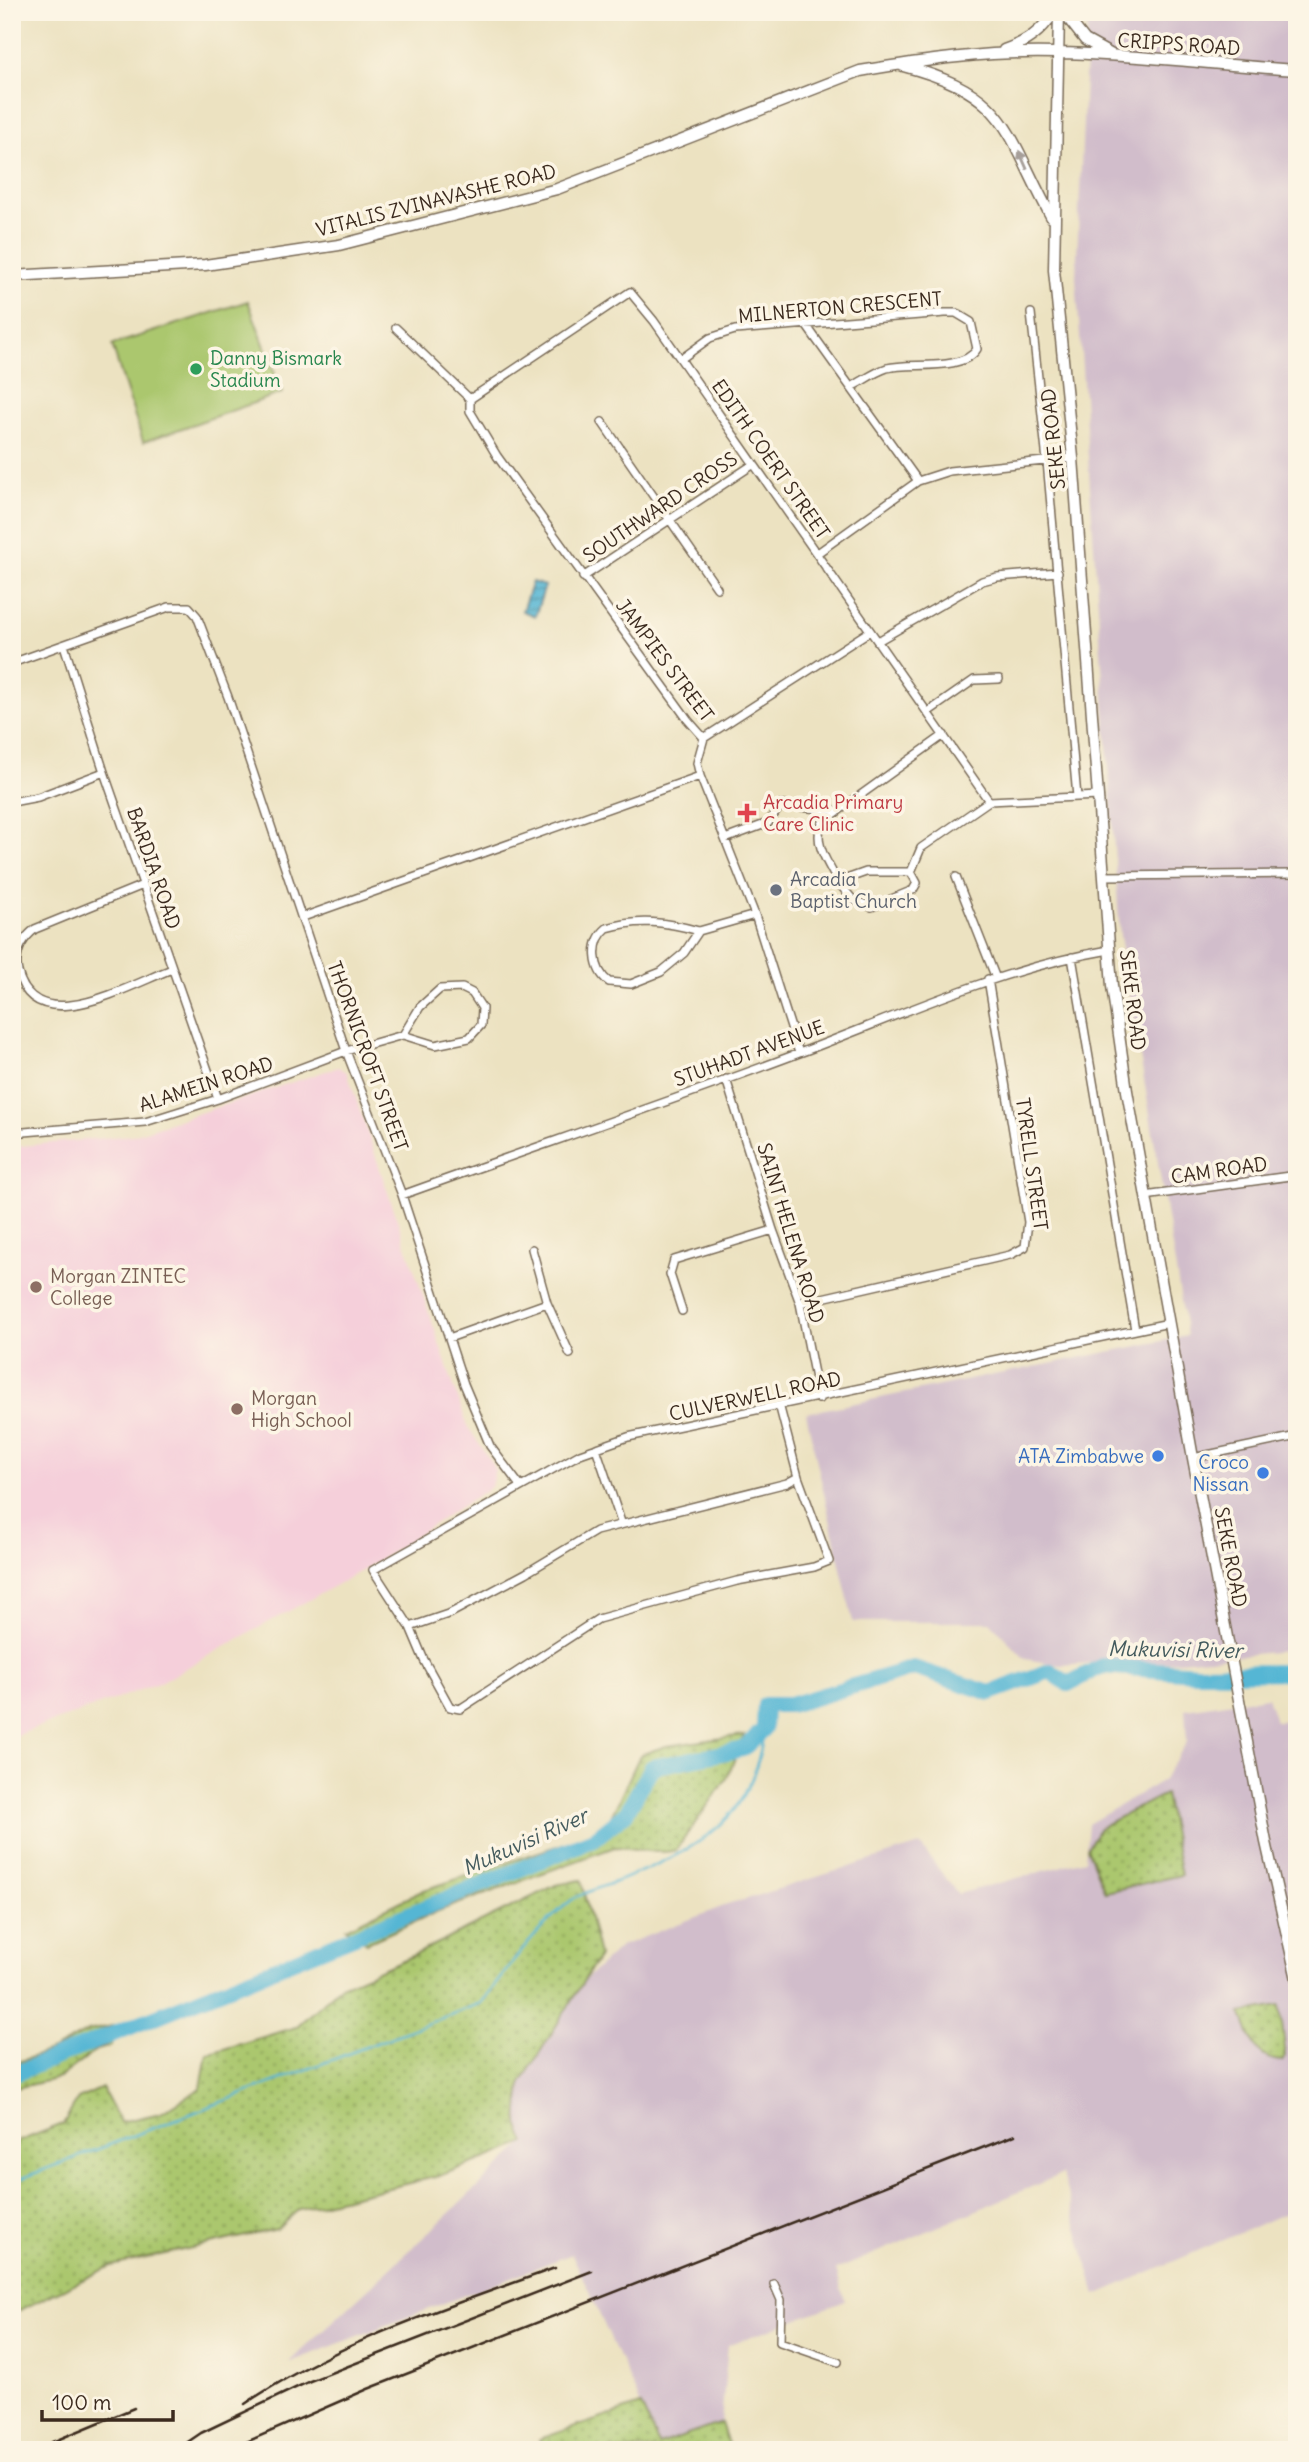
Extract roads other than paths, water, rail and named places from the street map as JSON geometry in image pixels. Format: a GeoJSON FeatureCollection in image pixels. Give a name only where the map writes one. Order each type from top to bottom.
{"type":"FeatureCollection","features":[{"type":"Feature","properties":{"kind":"main road","name":"SEKE ROAD"},"geometry":{"type":"LineString","coordinates":[[1059,12],[1053,221],[1056,317],[1073,458],[1100,796],[1109,950],[1127,1091],[1145,1196],[1193,1458],[1239,1684],[1264,1829],[1297,1979]]}},
{"type":"Feature","properties":{"kind":"main road"},"geometry":{"type":"LineString","coordinates":[[995,53],[1034,36],[1059,12],[1085,40],[1114,57]]}},
{"type":"Feature","properties":{"kind":"main road","name":"VITALIS ZVINAVASHE ROAD"},"geometry":{"type":"LineString","coordinates":[[12,276],[205,265],[339,245],[557,189],[860,71],[995,53],[1058,53]]}},
{"type":"Feature","properties":{"kind":"main road","name":"CRIPPS ROAD"},"geometry":{"type":"LineString","coordinates":[[1058,53],[1297,70]]}},
{"type":"Feature","properties":{"kind":"main road"},"geometry":{"type":"LineString","coordinates":[[897,65],[946,78],[968,89],[985,102],[1015,143],[1053,221]]}},
{"type":"Feature","properties":{"kind":"street","name":"EDITH COERT STREET"},"geometry":{"type":"LineString","coordinates":[[472,397],[627,292],[637,299],[819,552],[870,631],[989,801]]}},
{"type":"Feature","properties":{"kind":"street","name":"MILNERTON CRESCENT"},"geometry":{"type":"LineString","coordinates":[[681,359],[710,338],[735,330],[945,313],[956,313],[971,323],[977,349],[972,356],[952,362],[886,369],[853,386]]}},
{"type":"Feature","properties":{"kind":"street"},"geometry":{"type":"LineString","coordinates":[[1031,313],[1058,572],[1077,797]]}},
{"type":"Feature","properties":{"kind":"street"},"geometry":{"type":"LineString","coordinates":[[806,326],[853,386],[918,481]]}},
{"type":"Feature","properties":{"kind":"street"},"geometry":{"type":"LineString","coordinates":[[396,328],[472,397]]}},
{"type":"Feature","properties":{"kind":"street","name":"JAMPIES STREET"},"geometry":{"type":"LineString","coordinates":[[472,397],[470,411],[497,456],[583,577],[704,738],[697,764],[700,776],[755,915],[799,1053]]}},
{"type":"Feature","properties":{"kind":"street"},"geometry":{"type":"LineString","coordinates":[[602,422],[717,588]]}},
{"type":"Feature","properties":{"kind":"street"},"geometry":{"type":"LineString","coordinates":[[819,552],[918,481],[949,471],[1073,458]]}},
{"type":"Feature","properties":{"kind":"street","name":"SOUTHWARD CROSS"},"geometry":{"type":"LineString","coordinates":[[583,577],[754,464]]}},
{"type":"Feature","properties":{"kind":"street"},"geometry":{"type":"LineString","coordinates":[[878,641],[989,579],[1058,572]]}},
{"type":"Feature","properties":{"kind":"street","name":"THORNICROFT STREET"},"geometry":{"type":"LineString","coordinates":[[64,645],[180,605],[189,607],[202,627],[303,917],[346,1051],[402,1195],[477,1420],[499,1461],[521,1487]]}},
{"type":"Feature","properties":{"kind":"street"},"geometry":{"type":"LineString","coordinates":[[704,738],[870,631]]}},
{"type":"Feature","properties":{"kind":"street"},"geometry":{"type":"LineString","coordinates":[[12,663],[64,645]]}},
{"type":"Feature","properties":{"kind":"street","name":"BARDIA ROAD"},"geometry":{"type":"LineString","coordinates":[[64,645],[104,772],[218,1099]]}},
{"type":"Feature","properties":{"kind":"street"},"geometry":{"type":"LineString","coordinates":[[928,712],[965,684],[984,678],[999,679]]}},
{"type":"Feature","properties":{"kind":"street"},"geometry":{"type":"LineString","coordinates":[[911,872],[917,883],[913,890],[872,906],[853,900],[838,882],[818,834],[823,822],[944,735]]}},
{"type":"Feature","properties":{"kind":"street"},"geometry":{"type":"LineString","coordinates":[[12,802],[38,797],[104,772]]}},
{"type":"Feature","properties":{"kind":"street"},"geometry":{"type":"LineString","coordinates":[[303,917],[700,776]]}},
{"type":"Feature","properties":{"kind":"street"},"geometry":{"type":"LineString","coordinates":[[911,872],[921,848],[989,801],[1100,796]]}},
{"type":"Feature","properties":{"kind":"street"},"geometry":{"type":"LineString","coordinates":[[725,839],[771,821],[781,805],[839,811]]}},
{"type":"Feature","properties":{"kind":"street"},"geometry":{"type":"LineString","coordinates":[[838,882],[866,872],[911,872]]}},
{"type":"Feature","properties":{"kind":"street"},"geometry":{"type":"LineString","coordinates":[[1104,876],[1297,874]]}},
{"type":"Feature","properties":{"kind":"street"},"geometry":{"type":"LineString","coordinates":[[956,877],[991,978]]}},
{"type":"Feature","properties":{"kind":"street"},"geometry":{"type":"LineString","coordinates":[[143,885],[35,929],[23,939],[17,966],[22,988],[35,1002],[61,1007],[81,1003],[172,969]]}},
{"type":"Feature","properties":{"kind":"street"},"geometry":{"type":"LineString","coordinates":[[699,932],[684,953],[661,972],[631,984],[609,982],[599,973],[596,947],[607,928],[634,921],[673,924],[699,932],[755,915]]}},
{"type":"Feature","properties":{"kind":"street","name":"STUHADT AVENUE"},"geometry":{"type":"LineString","coordinates":[[402,1195],[799,1053],[991,978],[1109,950]]}},
{"type":"Feature","properties":{"kind":"street"},"geometry":{"type":"LineString","coordinates":[[1072,957],[1135,1330]]}},
{"type":"Feature","properties":{"kind":"street","name":"TYRELL STREET"},"geometry":{"type":"LineString","coordinates":[[800,1303],[1010,1255],[1024,1247],[1028,1222],[991,978]]}},
{"type":"Feature","properties":{"kind":"street"},"geometry":{"type":"LineString","coordinates":[[462,988],[472,993],[482,1007],[481,1025],[470,1038],[435,1045],[403,1035],[420,1007],[440,989],[462,988]]}},
{"type":"Feature","properties":{"kind":"street","name":"ALAMEIN ROAD"},"geometry":{"type":"LineString","coordinates":[[12,1133],[130,1124],[218,1099],[346,1051],[403,1035]]}},
{"type":"Feature","properties":{"kind":"street","name":"SAINT HELENA ROAD"},"geometry":{"type":"LineString","coordinates":[[726,1079],[773,1230],[800,1303],[819,1399]]}},
{"type":"Feature","properties":{"kind":"street","name":"CAM ROAD"},"geometry":{"type":"LineString","coordinates":[[1145,1196],[1297,1175]]}},
{"type":"Feature","properties":{"kind":"street"},"geometry":{"type":"LineString","coordinates":[[682,1311],[670,1273],[674,1260],[773,1230]]}},
{"type":"Feature","properties":{"kind":"street"},"geometry":{"type":"LineString","coordinates":[[532,1249],[547,1303],[570,1354]]}},
{"type":"Feature","properties":{"kind":"street"},"geometry":{"type":"LineString","coordinates":[[449,1338],[547,1303]]}},
{"type":"Feature","properties":{"kind":"street","name":"CULVERWELL ROAD"},"geometry":{"type":"LineString","coordinates":[[411,1627],[373,1570],[596,1448],[628,1437],[780,1408],[1169,1323]]}},
{"type":"Feature","properties":{"kind":"street"},"geometry":{"type":"LineString","coordinates":[[780,1408],[798,1477],[829,1561],[814,1567],[737,1581],[598,1619],[460,1709],[450,1707],[442,1696],[411,1627],[451,1613],[526,1573],[596,1531],[621,1522],[787,1482],[798,1477]]}},
{"type":"Feature","properties":{"kind":"street"},"geometry":{"type":"LineString","coordinates":[[1193,1458],[1297,1436]]}},
{"type":"Feature","properties":{"kind":"street"},"geometry":{"type":"LineString","coordinates":[[596,1448],[621,1522]]}},
{"type":"Feature","properties":{"kind":"street"},"geometry":{"type":"LineString","coordinates":[[774,2284],[781,2300],[780,2342],[838,2362]]}},
{"type":"Feature","properties":{"kind":"water"},"geometry":{"type":"Polygon","coordinates":[[[532,582],[545,586],[535,616],[522,611],[532,582]]]}},
{"type":"Feature","properties":{"kind":"waterway","name":"Mukuvisi River"},"geometry":{"type":"LineString","coordinates":[[12,2075],[594,1839],[626,1813],[652,1767],[743,1749],[764,1729],[765,1705],[790,1705],[914,1668],[990,1693],[1050,1671],[1068,1684],[1102,1666],[1196,1673],[1297,1672]]}},
{"type":"Feature","properties":{"kind":"waterway"},"geometry":{"type":"LineString","coordinates":[[12,2182],[481,2003],[533,1937],[569,1902],[677,1855],[719,1826],[748,1787],[758,1761],[764,1729]]}},
{"type":"Feature","properties":{"kind":"railway"},"geometry":{"type":"LineString","coordinates":[[228,2450],[368,2389],[1015,2135]]}},
{"type":"Feature","properties":{"kind":"railway"},"geometry":{"type":"LineString","coordinates":[[245,2404],[280,2382],[356,2343],[555,2268]]}},
{"type":"Feature","properties":{"kind":"railway"},"geometry":{"type":"LineString","coordinates":[[176,2450],[201,2433],[310,2381],[592,2271]]}},
{"type":"Feature","properties":{"kind":"railway"},"geometry":{"type":"LineString","coordinates":[[33,2450],[134,2408]]}},
{"type":"Feature","properties":{"kind":"place","name":"Danny Bismark Stadium"},"geometry":{"type":"Point","coordinates":[196,369]}},
{"type":"Feature","properties":{"kind":"place","name":"Arcadia Primary Care Clinic"},"geometry":{"type":"Point","coordinates":[747,813]}},
{"type":"Feature","properties":{"kind":"place","name":"Arcadia Baptist Church"},"geometry":{"type":"Point","coordinates":[776,890]}},
{"type":"Feature","properties":{"kind":"place","name":"Morgan ZINTEC College"},"geometry":{"type":"Point","coordinates":[36,1287]}},
{"type":"Feature","properties":{"kind":"place","name":"Morgan High School"},"geometry":{"type":"Point","coordinates":[237,1409]}},
{"type":"Feature","properties":{"kind":"place","name":"ATA Zimbabwe"},"geometry":{"type":"Point","coordinates":[1158,1456]}},
{"type":"Feature","properties":{"kind":"place","name":"Croco Nissan"},"geometry":{"type":"Point","coordinates":[1263,1473]}}]}
